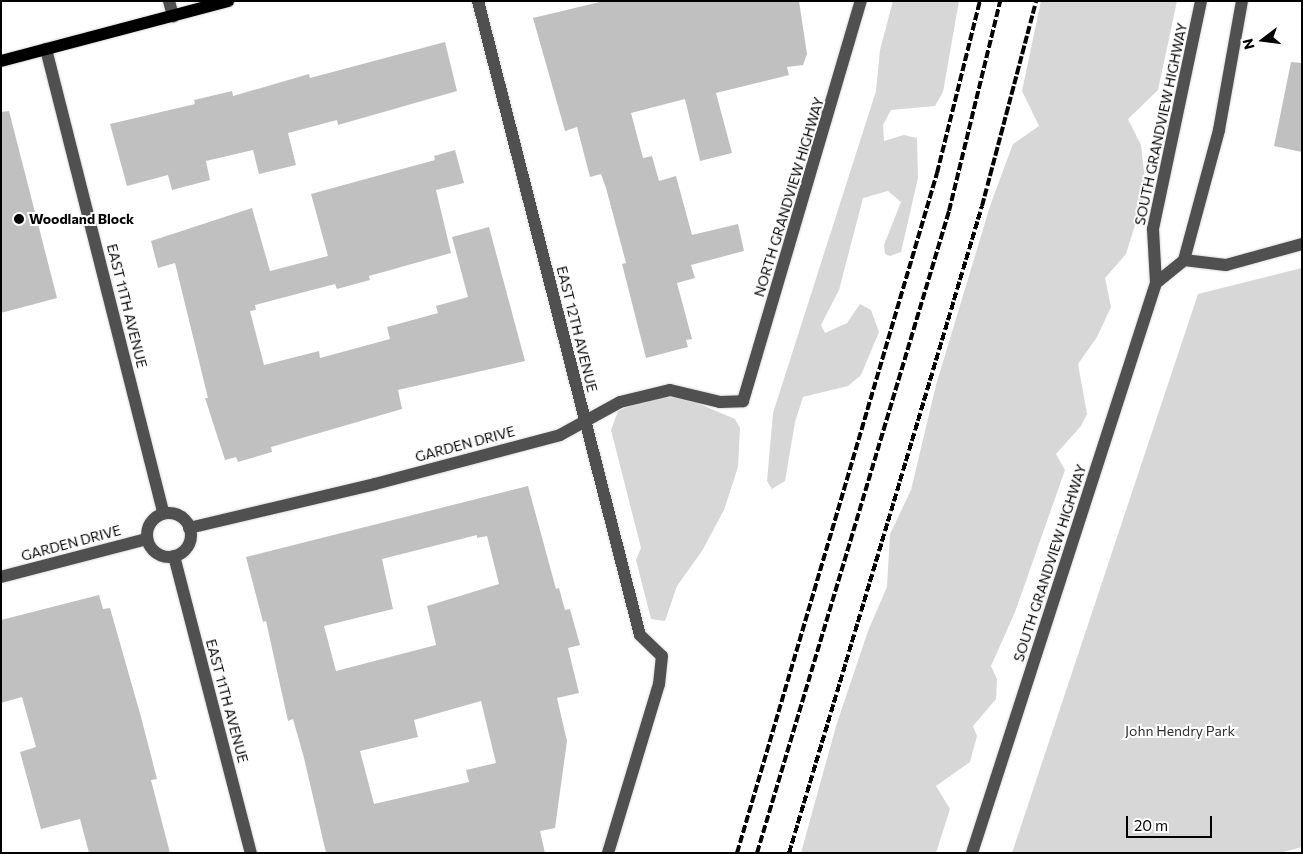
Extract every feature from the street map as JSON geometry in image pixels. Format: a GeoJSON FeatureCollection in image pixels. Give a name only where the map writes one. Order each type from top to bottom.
{"type":"FeatureCollection","features":[{"type":"Feature","properties":{"kind":"main road"},"geometry":{"type":"LineString","coordinates":[[1,61],[228,1]]}},
{"type":"Feature","properties":{"kind":"street"},"geometry":{"type":"LineString","coordinates":[[169,1],[173,16]]}},
{"type":"Feature","properties":{"kind":"street","name":"EAST 12TH AVENUE"},"geometry":{"type":"LineString","coordinates":[[478,1],[640,635],[662,656],[659,684],[608,853]]}},
{"type":"Feature","properties":{"kind":"street","name":"NORTH GRANDVIEW HIGHWAY"},"geometry":{"type":"LineString","coordinates":[[743,401],[860,1]]}},
{"type":"Feature","properties":{"kind":"street","name":"SOUTH GRANDVIEW HIGHWAY"},"geometry":{"type":"LineString","coordinates":[[972,853],[1156,283],[1152,230],[1201,1]]}},
{"type":"Feature","properties":{"kind":"street"},"geometry":{"type":"LineString","coordinates":[[1156,283],[1184,260],[1219,130],[1242,1]]}},
{"type":"Feature","properties":{"kind":"street","name":"EAST 11TH AVENUE"},"geometry":{"type":"LineString","coordinates":[[46,49],[163,513]]}},
{"type":"Feature","properties":{"kind":"street"},"geometry":{"type":"LineString","coordinates":[[1184,260],[1226,264],[1302,244]]}},
{"type":"Feature","properties":{"kind":"street","name":"GARDEN DRIVE"},"geometry":{"type":"LineString","coordinates":[[189,528],[560,435],[620,402],[670,390],[720,402],[743,401]]}},
{"type":"Feature","properties":{"kind":"street"},"geometry":{"type":"LineString","coordinates":[[163,513],[182,517],[189,528],[191,535],[186,548],[174,556],[154,551],[148,539],[149,526],[163,513]]}},
{"type":"Feature","properties":{"kind":"street","name":"GARDEN DRIVE"},"geometry":{"type":"LineString","coordinates":[[1,577],[148,539]]}},
{"type":"Feature","properties":{"kind":"street","name":"EAST 11TH AVENUE"},"geometry":{"type":"LineString","coordinates":[[174,556],[251,853]]}},
{"type":"Feature","properties":{"kind":"green space"},"geometry":{"type":"Polygon","coordinates":[[[893,1],[959,1],[943,92],[935,106],[891,110],[883,125],[884,141],[904,135],[917,138],[918,178],[901,252],[890,256],[885,254],[884,245],[901,202],[888,191],[863,198],[839,290],[821,325],[825,333],[847,323],[860,304],[871,310],[879,332],[861,375],[848,386],[803,397],[795,422],[785,481],[772,489],[767,481],[773,413],[876,91],[880,50],[893,1]]]}},
{"type":"Feature","properties":{"kind":"green space"},"geometry":{"type":"Polygon","coordinates":[[[1041,1],[1177,1],[1158,90],[1128,119],[1141,145],[1146,190],[1126,254],[1105,278],[1111,307],[1097,337],[1078,364],[1087,414],[1081,426],[1056,454],[1065,470],[1015,612],[991,666],[997,679],[996,699],[973,726],[977,736],[970,762],[936,786],[950,809],[936,853],[801,853],[836,726],[868,631],[887,587],[890,534],[911,490],[936,385],[990,206],[1013,144],[1039,126],[1022,91],[1041,1]]]}},
{"type":"Feature","properties":{"kind":"green space","name":"John Hendry Park"},"geometry":{"type":"Polygon","coordinates":[[[1302,268],[1302,847],[1280,853],[1012,853],[1198,294],[1302,268]]]}},
{"type":"Feature","properties":{"kind":"green space"},"geometry":{"type":"Polygon","coordinates":[[[665,397],[688,399],[735,419],[740,428],[738,467],[724,510],[702,551],[677,586],[665,621],[651,619],[636,560],[641,548],[611,430],[618,411],[642,401],[665,397]]]}},
{"type":"Feature","properties":{"kind":"building"},"geometry":{"type":"Polygon","coordinates":[[[604,1],[799,1],[807,54],[803,65],[787,67],[789,75],[716,93],[732,153],[700,161],[685,99],[631,113],[643,158],[652,156],[659,181],[676,176],[692,235],[738,224],[744,251],[691,265],[695,278],[677,283],[692,339],[686,340],[688,347],[646,358],[622,264],[626,263],[606,188],[601,174],[590,177],[577,127],[565,131],[533,18],[604,1]]]}},
{"type":"Feature","properties":{"kind":"building"},"geometry":{"type":"Polygon","coordinates":[[[445,42],[457,91],[338,125],[337,120],[288,133],[296,165],[259,174],[253,150],[206,161],[210,180],[172,190],[168,175],[127,186],[110,124],[195,104],[194,100],[232,91],[233,96],[309,74],[310,78],[445,42]]]}},
{"type":"Feature","properties":{"kind":"building"},"geometry":{"type":"Polygon","coordinates":[[[1291,62],[1302,63],[1302,152],[1274,146],[1291,62]]]}},
{"type":"Feature","properties":{"kind":"building","name":"Woodland Block"},"geometry":{"type":"Polygon","coordinates":[[[9,111],[57,298],[1,313],[1,112],[9,111]]]}},
{"type":"Feature","properties":{"kind":"building"},"geometry":{"type":"Polygon","coordinates":[[[455,150],[464,183],[436,190],[451,253],[369,276],[370,280],[337,289],[335,284],[255,305],[256,310],[250,311],[264,365],[319,351],[320,358],[390,339],[387,327],[438,313],[436,306],[468,297],[452,237],[489,227],[525,361],[398,390],[402,409],[271,447],[272,452],[238,462],[236,457],[225,460],[205,398],[208,398],[175,263],[158,268],[151,241],[252,208],[270,271],[328,256],[311,194],[435,160],[434,156],[455,150]]]}},
{"type":"Feature","properties":{"kind":"building"},"geometry":{"type":"Polygon","coordinates":[[[528,486],[556,589],[559,588],[565,610],[570,609],[580,645],[568,648],[579,693],[557,698],[567,741],[555,828],[540,831],[545,853],[326,853],[304,758],[293,719],[288,721],[266,621],[263,622],[246,557],[528,486]],[[477,535],[382,559],[393,609],[324,626],[336,671],[436,645],[427,606],[499,584],[487,536],[477,538],[477,535]],[[481,701],[414,720],[418,737],[360,751],[374,804],[469,782],[466,770],[496,763],[481,701]]]}},
{"type":"Feature","properties":{"kind":"building"},"geometry":{"type":"Polygon","coordinates":[[[99,595],[103,609],[110,608],[141,717],[157,779],[151,780],[170,853],[89,853],[80,819],[41,829],[20,752],[36,747],[22,697],[1,703],[1,620],[99,595]]]}},
{"type":"Feature","properties":{"kind":"railway"},"geometry":{"type":"LineString","coordinates":[[737,853],[937,173],[980,1]]}},
{"type":"Feature","properties":{"kind":"railway"},"geometry":{"type":"LineString","coordinates":[[757,853],[949,211],[1000,1]]}},
{"type":"Feature","properties":{"kind":"railway"},"geometry":{"type":"LineString","coordinates":[[789,853],[982,206],[1036,1]]}},
{"type":"Feature","properties":{"kind":"place","name":"Woodland Block"},"geometry":{"type":"Point","coordinates":[19,219]}}]}
